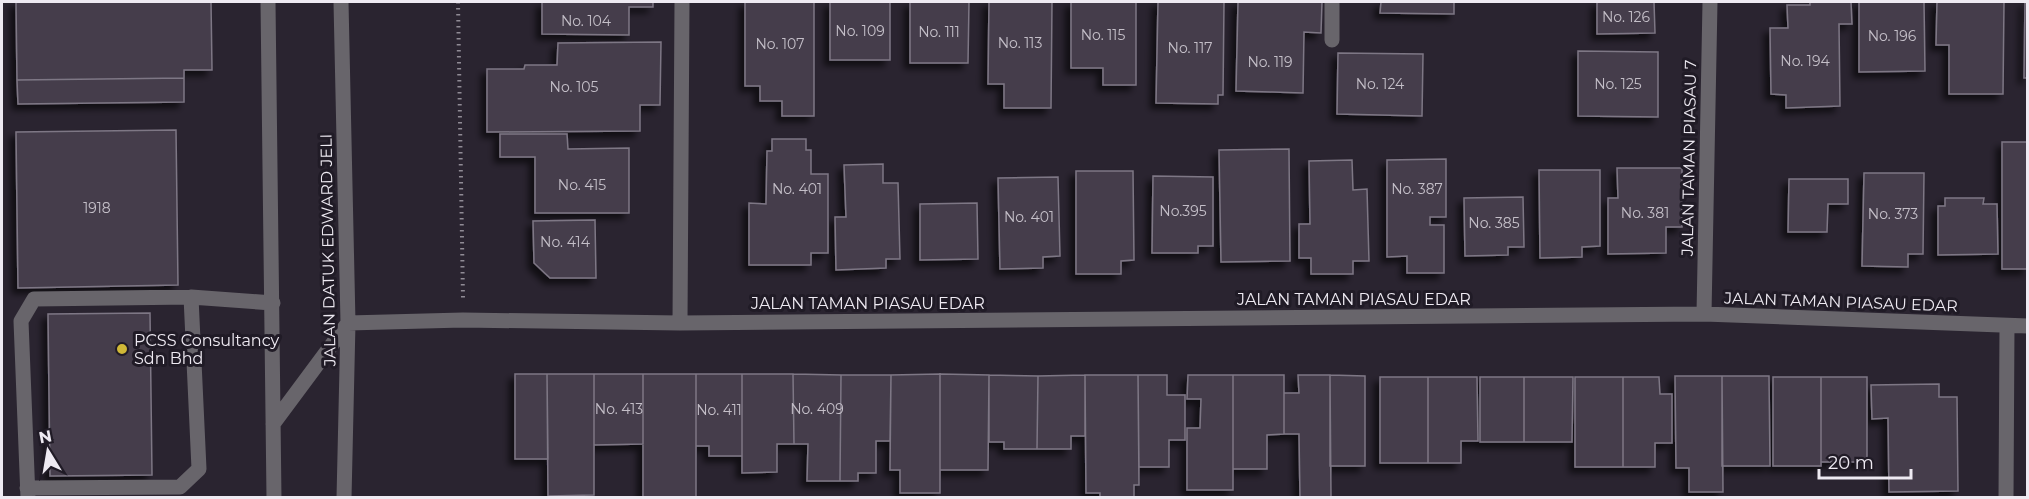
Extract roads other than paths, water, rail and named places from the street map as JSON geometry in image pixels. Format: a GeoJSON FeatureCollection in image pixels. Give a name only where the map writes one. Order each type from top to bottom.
{"type":"FeatureCollection","features":[{"type":"Feature","properties":{"kind":"street"},"geometry":{"type":"LineString","coordinates":[[268,2],[274,498]]}},
{"type":"Feature","properties":{"kind":"street","name":"JALAN DATUK EDWARD JELI"},"geometry":{"type":"LineString","coordinates":[[341,2],[348,323],[344,498]]}},
{"type":"Feature","properties":{"kind":"street"},"geometry":{"type":"LineString","coordinates":[[680,323],[682,2]]}},
{"type":"Feature","properties":{"kind":"street"},"geometry":{"type":"LineString","coordinates":[[1332,2],[1332,40]]}},
{"type":"Feature","properties":{"kind":"street","name":"JALAN TAMAN PIASAU 7"},"geometry":{"type":"LineString","coordinates":[[1704,314],[1710,2]]}},
{"type":"Feature","properties":{"kind":"street"},"geometry":{"type":"LineString","coordinates":[[191,297],[199,469],[180,487],[27,493],[21,321],[34,299],[191,297],[273,303]]}},
{"type":"Feature","properties":{"kind":"street","name":"JALAN TAMAN PIASAU EDAR"},"geometry":{"type":"LineString","coordinates":[[348,323],[463,320],[680,323],[1704,314],[2028,326]]}},
{"type":"Feature","properties":{"kind":"street"},"geometry":{"type":"LineString","coordinates":[[273,424],[348,323]]}},
{"type":"Feature","properties":{"kind":"street"},"geometry":{"type":"LineString","coordinates":[[2006,498],[2007,326]]}},
{"type":"Feature","properties":{"kind":"place","name":"PCSS Consultancy Sdn Bhd"},"geometry":{"type":"Point","coordinates":[122,349]}}]}
